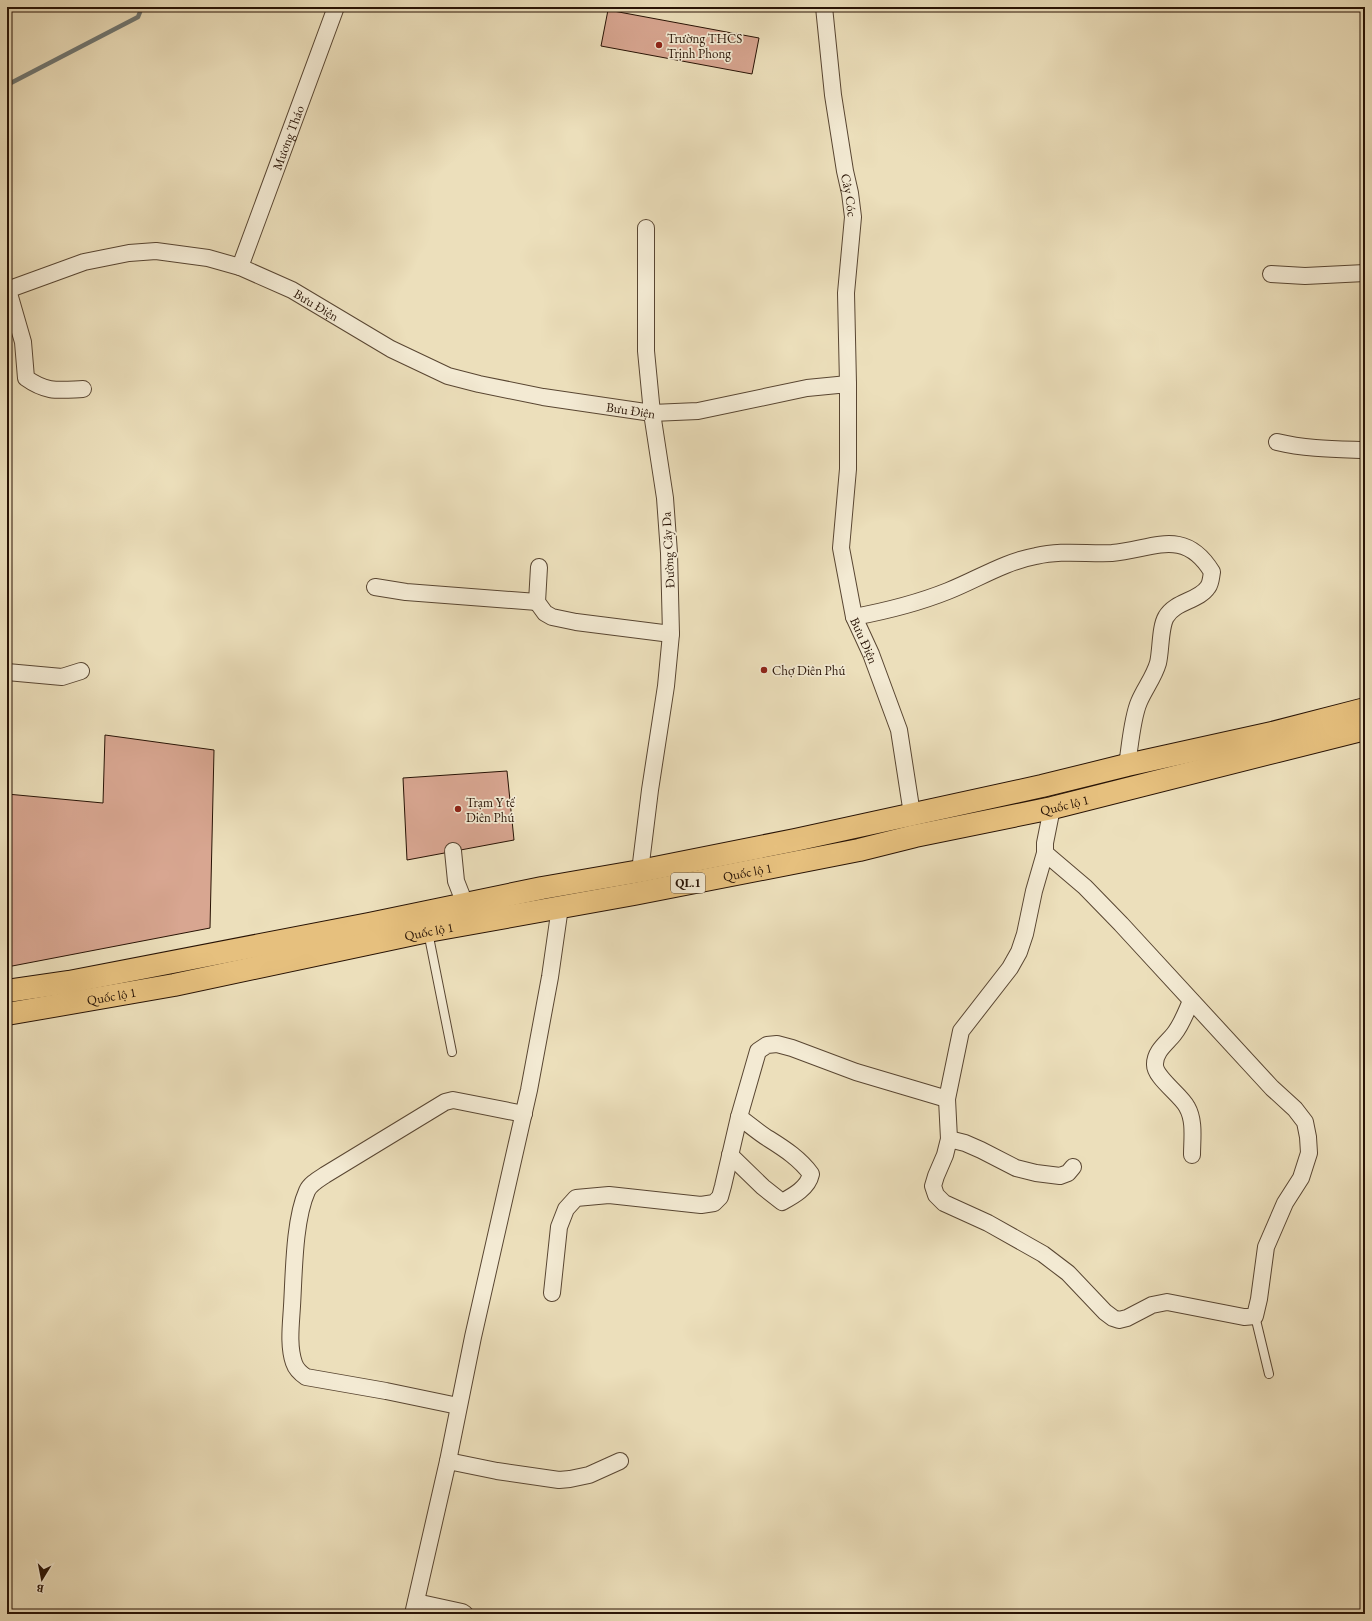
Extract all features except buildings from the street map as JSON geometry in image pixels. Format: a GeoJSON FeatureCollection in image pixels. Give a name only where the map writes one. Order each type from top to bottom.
{"type":"FeatureCollection","features":[{"type":"Feature","properties":{"kind":"highway","name":"Quốc lộ 1"},"geometry":{"type":"LineString","coordinates":[[7,991],[69,982],[369,924],[542,888],[640,871],[788,842],[1272,733],[1365,709]]}},
{"type":"Feature","properties":{"kind":"highway","name":"Quốc lộ 1"},"geometry":{"type":"LineString","coordinates":[[7,1014],[174,984],[428,931],[816,859],[1052,808],[1365,729]]}},
{"type":"Feature","properties":{"kind":"street","name":"Mương Tháo"},"geometry":{"type":"LineString","coordinates":[[240,267],[336,7]]}},
{"type":"Feature","properties":{"kind":"street","name":"Cây Cóc"},"geometry":{"type":"LineString","coordinates":[[824,7],[833,95],[850,193],[852,217],[846,293],[848,384]]}},
{"type":"Feature","properties":{"kind":"street","name":"Đường Cây Da"},"geometry":{"type":"LineString","coordinates":[[640,871],[666,686],[671,634],[669,553],[665,498],[652,413],[646,351],[646,228]]}},
{"type":"Feature","properties":{"kind":"street","name":"Bưu Điện"},"geometry":{"type":"LineString","coordinates":[[8,290],[84,262],[129,253],[156,251],[184,254],[208,258],[240,267],[292,290],[391,349],[448,376],[543,397],[652,413],[698,411],[807,388],[848,384],[848,468],[841,548],[854,616],[871,654],[899,730],[912,814]]}},
{"type":"Feature","properties":{"kind":"street"},"geometry":{"type":"LineString","coordinates":[[1271,274],[1305,276],[1365,273]]}},
{"type":"Feature","properties":{"kind":"street"},"geometry":{"type":"LineString","coordinates":[[8,290],[23,342],[26,378],[38,386],[54,390],[83,389]]}},
{"type":"Feature","properties":{"kind":"street"},"geometry":{"type":"LineString","coordinates":[[1277,442],[1293,446],[1365,450]]}},
{"type":"Feature","properties":{"kind":"street"},"geometry":{"type":"LineString","coordinates":[[854,616],[887,610],[920,601],[949,590],[987,572],[1022,559],[1040,555],[1067,552],[1112,553],[1159,544],[1177,544],[1193,550],[1206,563],[1212,572],[1209,584],[1201,593],[1173,609],[1165,619],[1158,661],[1154,673],[1139,702],[1127,765]]}},
{"type":"Feature","properties":{"kind":"street"},"geometry":{"type":"LineString","coordinates":[[539,567],[537,602],[544,613],[563,620],[671,634]]}},
{"type":"Feature","properties":{"kind":"street"},"geometry":{"type":"LineString","coordinates":[[375,587],[406,592],[537,602]]}},
{"type":"Feature","properties":{"kind":"street"},"geometry":{"type":"LineString","coordinates":[[7,672],[62,677],[81,671]]}},
{"type":"Feature","properties":{"kind":"street"},"geometry":{"type":"LineString","coordinates":[[1045,853],[1085,887],[1151,956],[1272,1088],[1295,1109],[1305,1122],[1309,1153],[1301,1178],[1285,1203],[1266,1247],[1259,1299],[1255,1316],[1244,1317],[1167,1302],[1152,1305],[1127,1318],[1119,1320],[1113,1318],[1105,1312],[1068,1273],[1043,1254],[967,1212],[944,1203],[936,1195],[933,1186],[945,1155],[949,1139],[947,1099],[961,1030],[1010,968],[1019,952],[1025,934],[1034,891],[1045,853],[1045,843],[1052,808]]}},
{"type":"Feature","properties":{"kind":"street"},"geometry":{"type":"LineString","coordinates":[[453,851],[456,881],[465,904]]}},
{"type":"Feature","properties":{"kind":"street"},"geometry":{"type":"LineString","coordinates":[[465,1614],[462,1612],[415,1608],[448,1461],[458,1406],[524,1114],[550,977],[560,907]]}},
{"type":"Feature","properties":{"kind":"street"},"geometry":{"type":"LineString","coordinates":[[1191,1001],[1174,1034],[1158,1053],[1155,1064],[1156,1073],[1165,1080],[1187,1106],[1192,1121],[1192,1155]]}},
{"type":"Feature","properties":{"kind":"street"},"geometry":{"type":"LineString","coordinates":[[552,1293],[560,1228],[566,1208],[576,1198],[609,1195],[701,1205],[714,1203],[720,1197],[739,1117],[758,1051],[767,1045],[777,1044],[792,1048],[856,1072],[947,1099]]}},
{"type":"Feature","properties":{"kind":"street"},"geometry":{"type":"LineString","coordinates":[[458,1406],[394,1392],[306,1377],[299,1372],[294,1365],[292,1355],[291,1327],[296,1240],[304,1200],[308,1189],[320,1179],[445,1102],[453,1100],[524,1114]]}},
{"type":"Feature","properties":{"kind":"street"},"geometry":{"type":"LineString","coordinates":[[730,1155],[763,1187],[782,1202],[791,1197],[809,1182],[811,1174],[807,1168],[788,1150],[769,1139],[739,1117]]}},
{"type":"Feature","properties":{"kind":"street"},"geometry":{"type":"LineString","coordinates":[[949,1139],[965,1143],[1016,1168],[1036,1173],[1060,1176],[1068,1173],[1073,1167]]}},
{"type":"Feature","properties":{"kind":"street"},"geometry":{"type":"LineString","coordinates":[[448,1461],[497,1471],[559,1480],[589,1475],[620,1461]]}},
{"type":"Feature","properties":{"kind":"lane"},"geometry":{"type":"LineString","coordinates":[[428,931],[452,1052]]}},
{"type":"Feature","properties":{"kind":"lane"},"geometry":{"type":"LineString","coordinates":[[1255,1316],[1269,1374]]}},
{"type":"Feature","properties":{"kind":"waterway"},"geometry":{"type":"LineString","coordinates":[[7,85],[138,17],[142,7]]}},
{"type":"Feature","properties":{"kind":"place","name":"Trường THCS Trịnh Phong"},"geometry":{"type":"Point","coordinates":[659,45]}},
{"type":"Feature","properties":{"kind":"place","name":"Chợ Diên Phú"},"geometry":{"type":"Point","coordinates":[764,670]}},
{"type":"Feature","properties":{"kind":"place","name":"Trạm Y tế Diên Phú"},"geometry":{"type":"Point","coordinates":[458,809]}}]}
